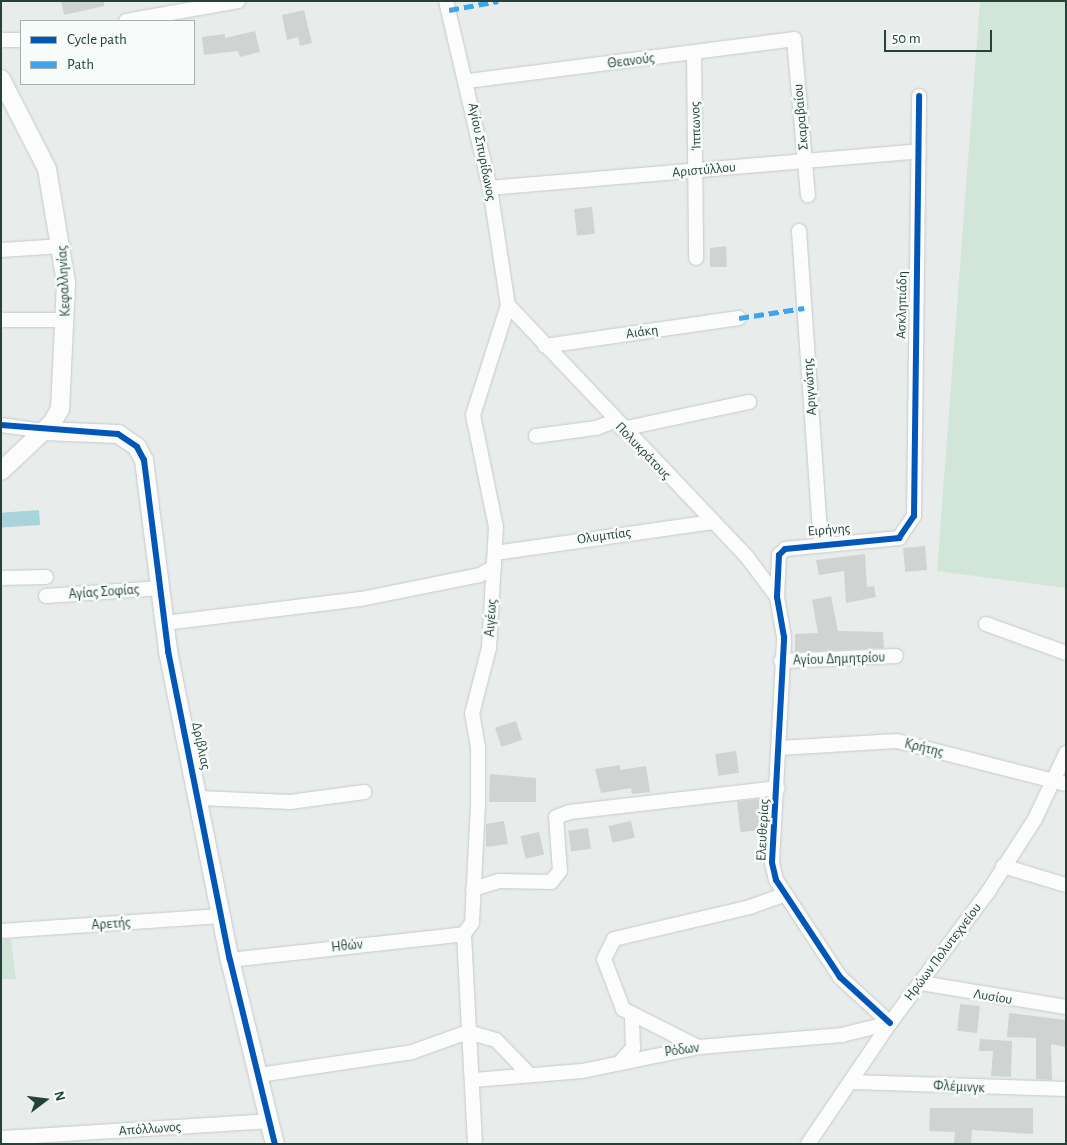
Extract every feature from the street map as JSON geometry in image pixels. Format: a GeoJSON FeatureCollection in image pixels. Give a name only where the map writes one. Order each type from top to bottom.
{"type":"FeatureCollection","features":[{"type":"Feature","properties":{"kind":"street"},"geometry":{"type":"LineString","coordinates":[[132,20],[238,1]]}},
{"type":"Feature","properties":{"kind":"street","name":"Αγίου Σπυρίδωνος"},"geometry":{"type":"LineString","coordinates":[[446,1],[468,81],[490,188],[508,305]]}},
{"type":"Feature","properties":{"kind":"street","name":"Θεανούς"},"geometry":{"type":"LineString","coordinates":[[468,81],[794,39]]}},
{"type":"Feature","properties":{"kind":"street","name":"Σκαραβαίου"},"geometry":{"type":"LineString","coordinates":[[794,39],[808,195]]}},
{"type":"Feature","properties":{"kind":"street"},"geometry":{"type":"LineString","coordinates":[[1,40],[20,40]]}},
{"type":"Feature","properties":{"kind":"street","name":"Ίππωνος"},"geometry":{"type":"LineString","coordinates":[[694,52],[698,170],[696,258]]}},
{"type":"Feature","properties":{"kind":"street","name":"Κεφαλληνίας"},"geometry":{"type":"LineString","coordinates":[[1,79],[38,144],[54,195],[63,246],[66,320],[60,409],[44,431],[1,471]]}},
{"type":"Feature","properties":{"kind":"street","name":"Ασκληπιάδη"},"geometry":{"type":"LineString","coordinates":[[914,516],[919,96]]}},
{"type":"Feature","properties":{"kind":"street","name":"Αριστύλλου"},"geometry":{"type":"LineString","coordinates":[[490,188],[918,151]]}},
{"type":"Feature","properties":{"kind":"street","name":"Αριγνώτης"},"geometry":{"type":"LineString","coordinates":[[799,231],[821,542]]}},
{"type":"Feature","properties":{"kind":"street"},"geometry":{"type":"LineString","coordinates":[[1,250],[63,246]]}},
{"type":"Feature","properties":{"kind":"street","name":"Πολυκράτους"},"geometry":{"type":"LineString","coordinates":[[508,305],[618,425],[712,522],[778,597]]}},
{"type":"Feature","properties":{"kind":"street","name":"Αιγέως"},"geometry":{"type":"LineString","coordinates":[[464,934],[472,923],[478,747],[472,714],[489,648],[495,553],[495,518],[473,415],[508,305]]}},
{"type":"Feature","properties":{"kind":"street","name":"Αιάκη"},"geometry":{"type":"LineString","coordinates":[[545,346],[739,318]]}},
{"type":"Feature","properties":{"kind":"street"},"geometry":{"type":"LineString","coordinates":[[1,320],[66,320]]}},
{"type":"Feature","properties":{"kind":"street"},"geometry":{"type":"LineString","coordinates":[[536,436],[618,425],[749,402]]}},
{"type":"Feature","properties":{"kind":"street"},"geometry":{"type":"LineString","coordinates":[[1,425],[44,431]]}},
{"type":"Feature","properties":{"kind":"street","name":"Δριβλιας"},"geometry":{"type":"LineString","coordinates":[[44,431],[118,434],[137,447],[150,478],[165,623],[230,960],[275,1144]]}},
{"type":"Feature","properties":{"kind":"street","name":"Ειρήνης"},"geometry":{"type":"LineString","coordinates":[[778,597],[779,555],[792,546],[821,542],[900,538],[914,516]]}},
{"type":"Feature","properties":{"kind":"street","name":"Ολυμπίας"},"geometry":{"type":"LineString","coordinates":[[495,553],[712,522]]}},
{"type":"Feature","properties":{"kind":"street"},"geometry":{"type":"LineString","coordinates":[[165,623],[361,599],[461,580],[494,567]]}},
{"type":"Feature","properties":{"kind":"street"},"geometry":{"type":"LineString","coordinates":[[1,578],[46,577]]}},
{"type":"Feature","properties":{"kind":"street","name":"Αγίας Σοφίας"},"geometry":{"type":"LineString","coordinates":[[46,596],[161,588]]}},
{"type":"Feature","properties":{"kind":"street","name":"Ελευθερίας"},"geometry":{"type":"LineString","coordinates":[[778,597],[784,637],[781,661],[778,788],[772,862],[785,894],[840,977],[890,1023]]}},
{"type":"Feature","properties":{"kind":"street"},"geometry":{"type":"LineString","coordinates":[[986,624],[1066,653]]}},
{"type":"Feature","properties":{"kind":"street","name":"Αγίου Δημητρίου"},"geometry":{"type":"LineString","coordinates":[[781,661],[896,656]]}},
{"type":"Feature","properties":{"kind":"street","name":"Κρήτης"},"geometry":{"type":"LineString","coordinates":[[778,748],[897,741],[1060,782]]}},
{"type":"Feature","properties":{"kind":"street","name":"Ηρώων Πολυτεχνείου"},"geometry":{"type":"LineString","coordinates":[[808,1144],[852,1082],[890,1023],[921,983],[1060,782],[1066,753]]}},
{"type":"Feature","properties":{"kind":"street"},"geometry":{"type":"LineString","coordinates":[[473,889],[500,881],[551,882],[560,871],[556,817],[570,812],[778,788]]}},
{"type":"Feature","properties":{"kind":"street"},"geometry":{"type":"LineString","coordinates":[[199,798],[290,802],[364,792]]}},
{"type":"Feature","properties":{"kind":"street"},"geometry":{"type":"LineString","coordinates":[[1003,866],[1066,885]]}},
{"type":"Feature","properties":{"kind":"street"},"geometry":{"type":"LineString","coordinates":[[699,1047],[632,1017],[614,997],[604,959],[614,939],[750,907],[785,894]]}},
{"type":"Feature","properties":{"kind":"street","name":"Αρετής"},"geometry":{"type":"LineString","coordinates":[[1,930],[222,916]]}},
{"type":"Feature","properties":{"kind":"street"},"geometry":{"type":"LineString","coordinates":[[464,934],[468,1032],[474,1080],[475,1144]]}},
{"type":"Feature","properties":{"kind":"street","name":"Ηθών"},"geometry":{"type":"LineString","coordinates":[[230,960],[464,934]]}},
{"type":"Feature","properties":{"kind":"street","name":"Λυσίου"},"geometry":{"type":"LineString","coordinates":[[921,983],[1066,1007]]}},
{"type":"Feature","properties":{"kind":"street"},"geometry":{"type":"LineString","coordinates":[[621,1061],[633,1048],[632,1017]]}},
{"type":"Feature","properties":{"kind":"street","name":"Ρόδων"},"geometry":{"type":"LineString","coordinates":[[474,1080],[527,1072],[582,1071],[621,1061],[699,1047],[842,1035],[890,1023]]}},
{"type":"Feature","properties":{"kind":"street"},"geometry":{"type":"LineString","coordinates":[[259,1075],[412,1052],[468,1032],[496,1040],[527,1072]]}},
{"type":"Feature","properties":{"kind":"street","name":"Φλέμινγκ"},"geometry":{"type":"LineString","coordinates":[[852,1082],[1066,1089]]}},
{"type":"Feature","properties":{"kind":"street","name":"Απόλλωνος"},"geometry":{"type":"LineString","coordinates":[[1,1138],[268,1121]]}},
{"type":"Feature","properties":{"kind":"green space"},"geometry":{"type":"Polygon","coordinates":[[[980,1],[1066,1],[1066,588],[937,571],[980,1]]]}},
{"type":"Feature","properties":{"kind":"green space"},"geometry":{"type":"Polygon","coordinates":[[[1,939],[11,939],[16,979],[1,979],[1,939]]]}},
{"type":"Feature","properties":{"kind":"water"},"geometry":{"type":"Polygon","coordinates":[[[39,510],[40,525],[2,528],[1,513],[39,510]]]}},
{"type":"Feature","properties":{"kind":"building"},"geometry":{"type":"Polygon","coordinates":[[[61,1],[104,1],[104,6],[64,15],[61,1]]]}},
{"type":"Feature","properties":{"kind":"building"},"geometry":{"type":"Polygon","coordinates":[[[304,10],[312,43],[300,46],[298,37],[287,40],[282,15],[304,10]]]}},
{"type":"Feature","properties":{"kind":"building"},"geometry":{"type":"Polygon","coordinates":[[[255,31],[260,52],[240,57],[238,51],[204,55],[202,37],[225,34],[225,38],[255,31]]]}},
{"type":"Feature","properties":{"kind":"building"},"geometry":{"type":"Polygon","coordinates":[[[592,207],[595,234],[577,236],[574,209],[592,207]]]}},
{"type":"Feature","properties":{"kind":"building"},"geometry":{"type":"Polygon","coordinates":[[[726,246],[727,267],[710,267],[710,248],[726,246]]]}},
{"type":"Feature","properties":{"kind":"building"},"geometry":{"type":"Polygon","coordinates":[[[925,546],[927,570],[905,572],[903,548],[925,546]]]}},
{"type":"Feature","properties":{"kind":"building"},"geometry":{"type":"Polygon","coordinates":[[[865,554],[867,587],[874,586],[876,597],[846,603],[844,571],[819,575],[816,560],[865,554]]]}},
{"type":"Feature","properties":{"kind":"building"},"geometry":{"type":"Polygon","coordinates":[[[831,596],[838,631],[883,632],[884,648],[795,652],[795,634],[818,633],[812,600],[831,596]]]}},
{"type":"Feature","properties":{"kind":"building"},"geometry":{"type":"Polygon","coordinates":[[[516,721],[522,740],[501,747],[495,728],[516,721]]]}},
{"type":"Feature","properties":{"kind":"building"},"geometry":{"type":"Polygon","coordinates":[[[736,751],[739,773],[718,776],[715,754],[736,751]]]}},
{"type":"Feature","properties":{"kind":"building"},"geometry":{"type":"Polygon","coordinates":[[[620,765],[620,770],[646,766],[650,792],[632,794],[631,788],[601,793],[595,769],[620,765]]]}},
{"type":"Feature","properties":{"kind":"building"},"geometry":{"type":"Polygon","coordinates":[[[490,774],[536,778],[536,802],[489,802],[490,774]]]}},
{"type":"Feature","properties":{"kind":"building"},"geometry":{"type":"Polygon","coordinates":[[[759,799],[762,830],[740,832],[737,801],[759,799]]]}},
{"type":"Feature","properties":{"kind":"building"},"geometry":{"type":"Polygon","coordinates":[[[504,821],[508,844],[486,847],[486,824],[504,821]]]}},
{"type":"Feature","properties":{"kind":"building"},"geometry":{"type":"Polygon","coordinates":[[[631,821],[635,838],[612,843],[609,826],[631,821]]]}},
{"type":"Feature","properties":{"kind":"building"},"geometry":{"type":"Polygon","coordinates":[[[588,828],[591,849],[571,852],[568,831],[588,828]]]}},
{"type":"Feature","properties":{"kind":"building"},"geometry":{"type":"Polygon","coordinates":[[[539,832],[544,854],[526,859],[520,836],[539,832]]]}},
{"type":"Feature","properties":{"kind":"building"},"geometry":{"type":"Polygon","coordinates":[[[960,1004],[980,1006],[977,1033],[957,1031],[960,1004]]]}},
{"type":"Feature","properties":{"kind":"building"},"geometry":{"type":"Polygon","coordinates":[[[1009,1013],[1066,1020],[1066,1047],[1051,1044],[1052,1080],[1036,1079],[1036,1038],[1007,1037],[1009,1013]]]}},
{"type":"Feature","properties":{"kind":"building"},"geometry":{"type":"Polygon","coordinates":[[[980,1039],[1012,1041],[1011,1077],[991,1076],[993,1051],[979,1051],[980,1039]]]}},
{"type":"Feature","properties":{"kind":"building"},"geometry":{"type":"Polygon","coordinates":[[[930,1108],[1033,1108],[1033,1134],[972,1130],[971,1144],[954,1144],[955,1132],[929,1131],[930,1108]]]}},
{"type":"Feature","properties":{"kind":"marked path"},"geometry":{"type":"LineString","coordinates":[[449,10],[498,1]]}},
{"type":"Feature","properties":{"kind":"marked path"},"geometry":{"type":"LineString","coordinates":[[739,318],[804,308]]}},
{"type":"Feature","properties":{"kind":"cycle path"},"geometry":{"type":"LineString","coordinates":[[890,1023],[840,977],[776,880],[772,862],[784,637],[777,597],[779,555],[785,549],[899,538],[914,516],[919,96]]}},
{"type":"Feature","properties":{"kind":"cycle path"},"geometry":{"type":"LineString","coordinates":[[1,425],[118,434],[137,447],[144,460],[168,651],[230,960],[275,1144]]}}]}
